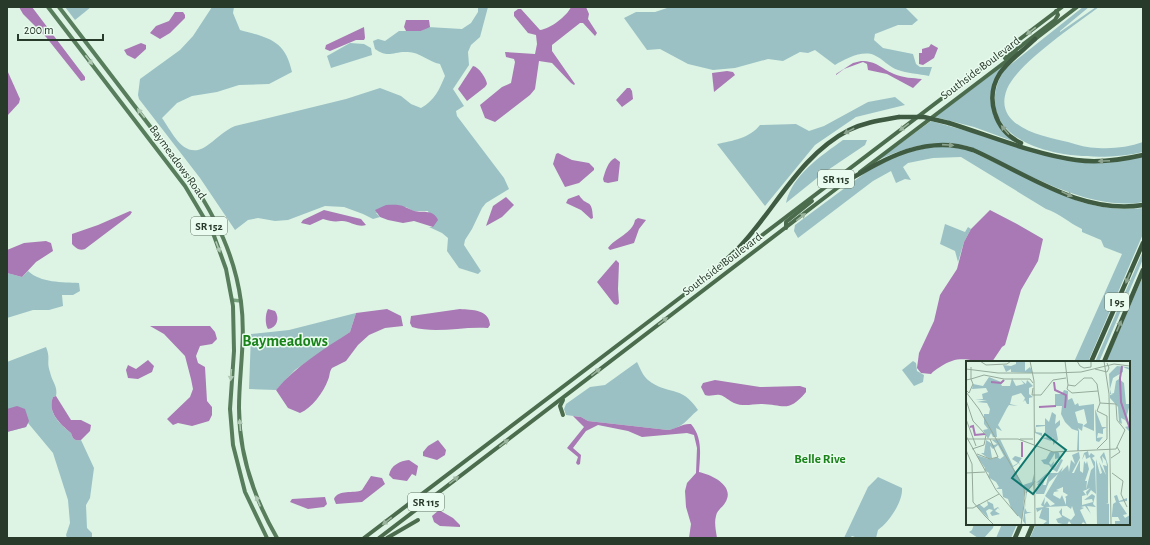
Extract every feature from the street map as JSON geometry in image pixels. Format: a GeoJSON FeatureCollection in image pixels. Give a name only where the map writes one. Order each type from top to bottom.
{"type":"FeatureCollection","features":[{"type":"Feature","properties":{"kind":"highway","name":"Southside Boulevard"},"geometry":{"type":"LineString","coordinates":[[364,538],[1062,7]]}},
{"type":"Feature","properties":{"kind":"highway","name":"Southside Boulevard"},"geometry":{"type":"LineString","coordinates":[[379,538],[1077,7]]}},
{"type":"Feature","properties":{"kind":"highway"},"geometry":{"type":"LineString","coordinates":[[987,74],[1055,20],[1058,15],[1056,11]]}},
{"type":"Feature","properties":{"kind":"highway"},"geometry":{"type":"LineString","coordinates":[[1035,39],[1000,73],[994,86],[992,99],[995,115],[1002,128],[1017,141],[1037,150]]}},
{"type":"Feature","properties":{"kind":"highway"},"geometry":{"type":"LineString","coordinates":[[704,280],[744,242],[810,158],[849,130],[861,125],[899,117],[924,117],[1075,160],[1109,161],[1143,155]]}},
{"type":"Feature","properties":{"kind":"highway"},"geometry":{"type":"LineString","coordinates":[[847,181],[898,153],[932,145],[954,145],[984,155],[1083,201],[1111,207],[1143,205]]}},
{"type":"Feature","properties":{"kind":"highway"},"geometry":{"type":"LineString","coordinates":[[786,228],[786,222],[788,219],[844,173]]}},
{"type":"Feature","properties":{"kind":"highway","name":"I 95"},"geometry":{"type":"LineString","coordinates":[[1091,361],[1143,243]]}},
{"type":"Feature","properties":{"kind":"highway","name":"I 95"},"geometry":{"type":"LineString","coordinates":[[1104,361],[1143,270]]}},
{"type":"Feature","properties":{"kind":"highway"},"geometry":{"type":"LineString","coordinates":[[563,416],[560,412],[560,406],[566,396]]}},
{"type":"Feature","properties":{"kind":"highway"},"geometry":{"type":"LineString","coordinates":[[387,538],[418,520]]}},
{"type":"Feature","properties":{"kind":"highway"},"geometry":{"type":"LineString","coordinates":[[1015,538],[1021,525]]}},
{"type":"Feature","properties":{"kind":"highway"},"geometry":{"type":"LineString","coordinates":[[1027,538],[1034,525]]}},
{"type":"Feature","properties":{"kind":"main road","name":"Baymeadows Road"},"geometry":{"type":"LineString","coordinates":[[48,7],[195,201],[213,233],[226,268],[233,306],[234,351],[230,410],[233,444],[245,492],[267,538]]}},
{"type":"Feature","properties":{"kind":"main road","name":"Baymeadows Road"},"geometry":{"type":"LineString","coordinates":[[59,7],[191,180],[210,208],[228,247],[242,307],[243,353],[239,409],[242,444],[255,494],[277,538]]}},
{"type":"Feature","properties":{"kind":"main road"},"geometry":{"type":"LineString","coordinates":[[232,300],[241,301]]}},
{"type":"Feature","properties":{"kind":"main road"},"geometry":{"type":"LineString","coordinates":[[233,306],[242,307]]}},
{"type":"Feature","properties":{"kind":"shaded area"},"geometry":{"type":"Polygon","coordinates":[[[19,7],[32,7],[85,77],[85,80],[81,81],[46,37],[23,14],[19,7]]]}},
{"type":"Feature","properties":{"kind":"shaded area"},"geometry":{"type":"Polygon","coordinates":[[[65,7],[91,7],[75,20],[65,7]]]}},
{"type":"Feature","properties":{"kind":"shaded area"},"geometry":{"type":"Polygon","coordinates":[[[212,7],[234,7],[233,13],[240,30],[259,35],[274,42],[285,53],[292,72],[269,84],[239,85],[217,92],[192,96],[177,103],[162,118],[179,143],[191,150],[198,150],[205,147],[227,130],[235,126],[346,99],[380,88],[401,96],[411,104],[421,108],[430,102],[443,81],[445,76],[440,64],[412,52],[384,54],[375,49],[373,41],[378,39],[385,41],[399,31],[421,31],[428,27],[462,29],[471,23],[478,12],[478,7],[488,7],[480,37],[471,45],[468,52],[469,65],[453,89],[464,106],[456,111],[457,116],[504,178],[509,189],[486,203],[465,240],[464,245],[481,271],[478,274],[459,268],[447,251],[448,238],[442,233],[429,227],[433,227],[428,211],[413,211],[406,207],[376,213],[380,217],[373,219],[344,207],[325,206],[288,220],[275,221],[258,218],[248,220],[235,230],[200,178],[139,99],[138,95],[140,79],[180,50],[193,36],[212,7]]]}},
{"type":"Feature","properties":{"kind":"shaded area"},"geometry":{"type":"Polygon","coordinates":[[[571,7],[586,7],[589,14],[588,19],[597,33],[595,36],[583,23],[580,23],[552,45],[552,51],[575,84],[574,85],[571,83],[552,63],[539,61],[535,89],[530,95],[495,122],[485,118],[480,105],[502,87],[511,83],[515,62],[514,59],[506,57],[505,52],[535,54],[537,44],[536,35],[528,33],[514,16],[514,12],[521,9],[540,30],[558,22],[571,7]]]}},
{"type":"Feature","properties":{"kind":"shaded area"},"geometry":{"type":"Polygon","coordinates":[[[670,7],[905,7],[918,20],[912,25],[898,25],[875,34],[874,40],[883,48],[913,54],[916,64],[920,67],[932,67],[929,76],[905,72],[895,69],[874,55],[869,54],[859,54],[835,65],[815,50],[808,53],[800,52],[783,61],[768,59],[735,68],[713,70],[688,64],[660,49],[647,50],[624,18],[636,12],[655,12],[670,7]]]}},
{"type":"Feature","properties":{"kind":"shaded area"},"geometry":{"type":"Polygon","coordinates":[[[1083,7],[1089,7],[1060,32],[1096,7],[1099,7],[1048,45],[1022,68],[1007,89],[1004,102],[1007,113],[1013,121],[1023,128],[1046,137],[1094,148],[1121,147],[1143,142],[1143,152],[1106,157],[1063,154],[1042,149],[1023,141],[1008,130],[998,116],[995,97],[999,80],[1005,69],[1083,7]]]}},
{"type":"Feature","properties":{"kind":"shaded area"},"geometry":{"type":"Polygon","coordinates":[[[175,12],[183,12],[185,18],[170,33],[160,39],[150,33],[156,26],[169,21],[175,12]]]}},
{"type":"Feature","properties":{"kind":"shaded area"},"geometry":{"type":"Polygon","coordinates":[[[406,20],[429,20],[430,27],[421,31],[406,31],[404,27],[406,20]]]}},
{"type":"Feature","properties":{"kind":"shaded area"},"geometry":{"type":"Polygon","coordinates":[[[364,27],[364,40],[356,40],[330,51],[325,49],[326,45],[364,27]]]}},
{"type":"Feature","properties":{"kind":"shaded area"},"geometry":{"type":"Polygon","coordinates":[[[141,43],[146,45],[146,49],[135,59],[127,55],[124,50],[141,43]]]}},
{"type":"Feature","properties":{"kind":"shaded area"},"geometry":{"type":"Polygon","coordinates":[[[350,43],[364,44],[371,48],[372,55],[331,68],[327,56],[350,43]]]}},
{"type":"Feature","properties":{"kind":"shaded area"},"geometry":{"type":"Polygon","coordinates":[[[931,44],[938,48],[934,58],[923,65],[919,64],[919,53],[922,53],[922,49],[929,47],[931,44]]]}},
{"type":"Feature","properties":{"kind":"shaded area"},"geometry":{"type":"Polygon","coordinates":[[[1012,59],[995,80],[993,115],[1015,142],[974,127],[935,117],[1012,59]]]}},
{"type":"Feature","properties":{"kind":"shaded area"},"geometry":{"type":"Polygon","coordinates":[[[861,61],[871,62],[897,75],[908,78],[922,79],[913,88],[887,74],[868,70],[867,64],[863,62],[844,69],[836,75],[836,74],[853,63],[861,61]]]}},
{"type":"Feature","properties":{"kind":"shaded area"},"geometry":{"type":"Polygon","coordinates":[[[473,66],[478,68],[482,73],[487,84],[467,101],[458,89],[473,66]]]}},
{"type":"Feature","properties":{"kind":"shaded area"},"geometry":{"type":"Polygon","coordinates":[[[7,70],[20,99],[19,103],[7,116],[7,70]]]}},
{"type":"Feature","properties":{"kind":"shaded area"},"geometry":{"type":"Polygon","coordinates":[[[727,71],[733,72],[735,75],[714,92],[712,73],[727,71]]]}},
{"type":"Feature","properties":{"kind":"shaded area"},"geometry":{"type":"Polygon","coordinates":[[[627,88],[630,88],[632,91],[633,99],[622,107],[616,100],[627,88]]]}},
{"type":"Feature","properties":{"kind":"shaded area"},"geometry":{"type":"Polygon","coordinates":[[[895,97],[905,105],[856,117],[815,145],[765,206],[717,144],[746,136],[760,125],[796,124],[809,131],[824,126],[868,102],[895,97]]]}},
{"type":"Feature","properties":{"kind":"shaded area"},"geometry":{"type":"Polygon","coordinates":[[[931,121],[1076,161],[1143,157],[1143,202],[1122,203],[1099,201],[1077,195],[1054,187],[971,147],[958,144],[935,143],[912,147],[878,160],[931,121]]]}},
{"type":"Feature","properties":{"kind":"shaded area"},"geometry":{"type":"Polygon","coordinates":[[[843,140],[867,140],[865,145],[822,174],[786,203],[794,184],[808,167],[843,140]]]}},
{"type":"Feature","properties":{"kind":"shaded area"},"geometry":{"type":"Polygon","coordinates":[[[936,146],[968,150],[1079,201],[1115,209],[1143,208],[1143,234],[1088,361],[1074,361],[1122,254],[1104,247],[1101,240],[1082,232],[1082,229],[1046,209],[961,157],[933,158],[908,163],[903,167],[911,180],[905,179],[896,183],[891,171],[873,181],[798,238],[794,231],[795,225],[865,173],[904,153],[936,146]]]}},
{"type":"Feature","properties":{"kind":"shaded area"},"geometry":{"type":"Polygon","coordinates":[[[558,153],[572,160],[589,163],[594,170],[579,183],[565,187],[553,164],[556,154],[558,153]]]}},
{"type":"Feature","properties":{"kind":"shaded area"},"geometry":{"type":"Polygon","coordinates":[[[615,158],[620,162],[618,181],[608,183],[604,182],[603,179],[607,167],[615,158]]]}},
{"type":"Feature","properties":{"kind":"shaded area"},"geometry":{"type":"Polygon","coordinates":[[[579,195],[592,207],[593,218],[591,219],[581,210],[566,203],[568,199],[579,195]]]}},
{"type":"Feature","properties":{"kind":"shaded area"},"geometry":{"type":"Polygon","coordinates":[[[506,197],[514,205],[502,217],[486,226],[493,206],[506,197]]]}},
{"type":"Feature","properties":{"kind":"shaded area"},"geometry":{"type":"Polygon","coordinates":[[[386,205],[400,205],[414,211],[428,212],[434,214],[438,220],[433,227],[414,221],[403,223],[388,220],[380,217],[375,210],[386,205]]]}},
{"type":"Feature","properties":{"kind":"shaded area"},"geometry":{"type":"Polygon","coordinates":[[[324,210],[361,219],[366,225],[359,226],[344,221],[330,221],[323,219],[310,225],[301,223],[303,220],[324,210]]]}},
{"type":"Feature","properties":{"kind":"shaded area"},"geometry":{"type":"Polygon","coordinates":[[[990,210],[1043,239],[1038,261],[1021,290],[1005,345],[993,361],[965,359],[953,360],[935,370],[931,374],[921,373],[917,368],[919,353],[934,321],[940,295],[957,269],[964,242],[971,229],[990,210]]]}},
{"type":"Feature","properties":{"kind":"shaded area"},"geometry":{"type":"Polygon","coordinates":[[[130,211],[132,212],[130,215],[85,249],[83,250],[76,248],[72,244],[72,234],[98,225],[130,211]]]}},
{"type":"Feature","properties":{"kind":"shaded area"},"geometry":{"type":"Polygon","coordinates":[[[638,218],[646,220],[639,229],[634,243],[610,250],[608,248],[611,244],[627,232],[638,218]]]}},
{"type":"Feature","properties":{"kind":"shaded area"},"geometry":{"type":"Polygon","coordinates":[[[945,224],[965,232],[968,227],[971,229],[964,242],[958,262],[955,251],[940,244],[945,224]]]}},
{"type":"Feature","properties":{"kind":"shaded area"},"geometry":{"type":"Polygon","coordinates":[[[46,241],[51,243],[53,251],[36,262],[22,277],[7,273],[7,250],[24,243],[46,241]]]}},
{"type":"Feature","properties":{"kind":"shaded area"},"geometry":{"type":"Polygon","coordinates":[[[1143,251],[1143,259],[1099,361],[1095,361],[1143,251]]]}},
{"type":"Feature","properties":{"kind":"shaded area"},"geometry":{"type":"Polygon","coordinates":[[[616,260],[619,263],[619,303],[617,305],[614,304],[597,282],[616,260]]]}},
{"type":"Feature","properties":{"kind":"shaded area"},"geometry":{"type":"Polygon","coordinates":[[[28,271],[45,280],[79,283],[80,291],[73,295],[62,295],[63,306],[49,310],[33,310],[7,318],[7,273],[22,277],[28,271]]]}},
{"type":"Feature","properties":{"kind":"shaded area"},"geometry":{"type":"Polygon","coordinates":[[[1143,276],[1143,538],[1030,538],[1036,525],[1130,525],[1130,361],[1106,361],[1143,276]]]}},
{"type":"Feature","properties":{"kind":"shaded area"},"geometry":{"type":"Polygon","coordinates":[[[268,309],[275,311],[277,314],[277,322],[274,327],[268,329],[266,325],[266,314],[268,309]]]}},
{"type":"Feature","properties":{"kind":"shaded area"},"geometry":{"type":"Polygon","coordinates":[[[387,309],[401,316],[403,326],[385,328],[369,335],[358,345],[346,361],[332,368],[323,390],[317,400],[309,408],[300,413],[288,408],[276,390],[292,373],[311,358],[350,332],[356,313],[387,309]]]}},
{"type":"Feature","properties":{"kind":"shaded area"},"geometry":{"type":"Polygon","coordinates":[[[460,309],[475,310],[483,313],[487,316],[490,325],[488,328],[431,330],[412,327],[410,323],[411,316],[460,309]]]}},
{"type":"Feature","properties":{"kind":"shaded area"},"geometry":{"type":"Polygon","coordinates":[[[356,313],[350,332],[295,370],[276,390],[249,389],[251,334],[289,330],[356,313]]]}},
{"type":"Feature","properties":{"kind":"shaded area"},"geometry":{"type":"Polygon","coordinates":[[[150,326],[210,326],[215,332],[217,339],[212,344],[200,346],[196,356],[198,363],[205,367],[207,401],[212,407],[212,415],[209,421],[192,426],[178,423],[173,425],[167,419],[190,397],[193,389],[185,356],[164,334],[150,326]]]}},
{"type":"Feature","properties":{"kind":"shaded area"},"geometry":{"type":"Polygon","coordinates":[[[46,347],[48,354],[48,365],[56,387],[56,396],[53,397],[52,403],[53,413],[59,422],[71,433],[74,439],[81,440],[94,468],[90,498],[86,505],[87,528],[92,533],[92,538],[67,538],[66,535],[70,523],[68,500],[53,453],[28,423],[26,427],[7,432],[7,362],[46,347]]]}},
{"type":"Feature","properties":{"kind":"shaded area"},"geometry":{"type":"Polygon","coordinates":[[[148,360],[154,366],[152,372],[138,379],[128,378],[126,370],[128,365],[136,369],[148,360]]]}},
{"type":"Feature","properties":{"kind":"shaded area"},"geometry":{"type":"Polygon","coordinates":[[[913,361],[916,363],[917,371],[924,375],[923,382],[914,386],[902,370],[913,361]]]}},
{"type":"Feature","properties":{"kind":"shaded area"},"geometry":{"type":"Polygon","coordinates":[[[637,362],[648,380],[662,388],[680,393],[692,402],[698,410],[681,425],[668,430],[588,421],[581,417],[566,415],[564,409],[566,404],[590,387],[605,385],[637,362]]]}},
{"type":"Feature","properties":{"kind":"shaded area"},"geometry":{"type":"Polygon","coordinates":[[[715,380],[760,387],[800,386],[806,388],[806,392],[794,403],[785,406],[769,404],[741,405],[734,403],[724,396],[705,395],[701,387],[703,383],[715,380]]]}},
{"type":"Feature","properties":{"kind":"shaded area"},"geometry":{"type":"Polygon","coordinates":[[[56,396],[71,420],[81,420],[91,425],[90,431],[81,440],[74,439],[71,433],[59,422],[53,413],[52,402],[53,397],[56,396]]]}},
{"type":"Feature","properties":{"kind":"shaded area"},"geometry":{"type":"Polygon","coordinates":[[[17,406],[25,409],[29,421],[26,427],[7,432],[7,409],[17,406]]]}},
{"type":"Feature","properties":{"kind":"shaded area"},"geometry":{"type":"Polygon","coordinates":[[[573,416],[581,417],[588,421],[668,430],[685,424],[691,424],[695,429],[700,447],[699,472],[721,482],[727,491],[728,497],[717,512],[715,519],[717,538],[689,538],[691,524],[686,507],[685,491],[687,483],[696,473],[697,448],[694,435],[687,433],[642,437],[628,431],[598,425],[586,431],[573,448],[581,455],[580,464],[578,465],[576,463],[578,457],[567,448],[584,427],[573,416]]]}},
{"type":"Feature","properties":{"kind":"shaded area"},"geometry":{"type":"Polygon","coordinates":[[[438,440],[446,450],[445,455],[437,460],[423,456],[423,452],[428,446],[438,440]]]}},
{"type":"Feature","properties":{"kind":"shaded area"},"geometry":{"type":"Polygon","coordinates":[[[409,460],[418,466],[416,476],[412,474],[407,481],[393,479],[389,475],[396,464],[409,460]]]}},
{"type":"Feature","properties":{"kind":"shaded area"},"geometry":{"type":"Polygon","coordinates":[[[371,476],[382,478],[385,484],[362,502],[336,504],[334,499],[336,496],[343,493],[362,490],[371,476]]]}},
{"type":"Feature","properties":{"kind":"shaded area"},"geometry":{"type":"Polygon","coordinates":[[[878,477],[902,488],[898,505],[887,522],[878,530],[876,538],[858,538],[852,536],[850,538],[844,538],[868,487],[878,477]]]}},
{"type":"Feature","properties":{"kind":"shaded area"},"geometry":{"type":"Polygon","coordinates":[[[325,497],[327,504],[324,507],[308,509],[290,502],[292,499],[325,497]]]}},
{"type":"Feature","properties":{"kind":"shaded area"},"geometry":{"type":"Polygon","coordinates":[[[439,510],[453,518],[460,525],[460,527],[440,526],[434,522],[432,516],[439,510]]]}},
{"type":"Feature","properties":{"kind":"shaded area"},"geometry":{"type":"Polygon","coordinates":[[[974,525],[994,525],[993,528],[984,538],[978,538],[969,532],[972,530],[974,525]]]}},
{"type":"Feature","properties":{"kind":"shaded area"},"geometry":{"type":"Polygon","coordinates":[[[1002,525],[1017,525],[1011,538],[996,538],[1002,525]]]}},
{"type":"Feature","properties":{"kind":"district","name":"Baymeadows"},"geometry":{"type":"Point","coordinates":[285,341]}},
{"type":"Feature","properties":{"kind":"district","name":"Belle Rive"},"geometry":{"type":"Point","coordinates":[820,459]}}]}
